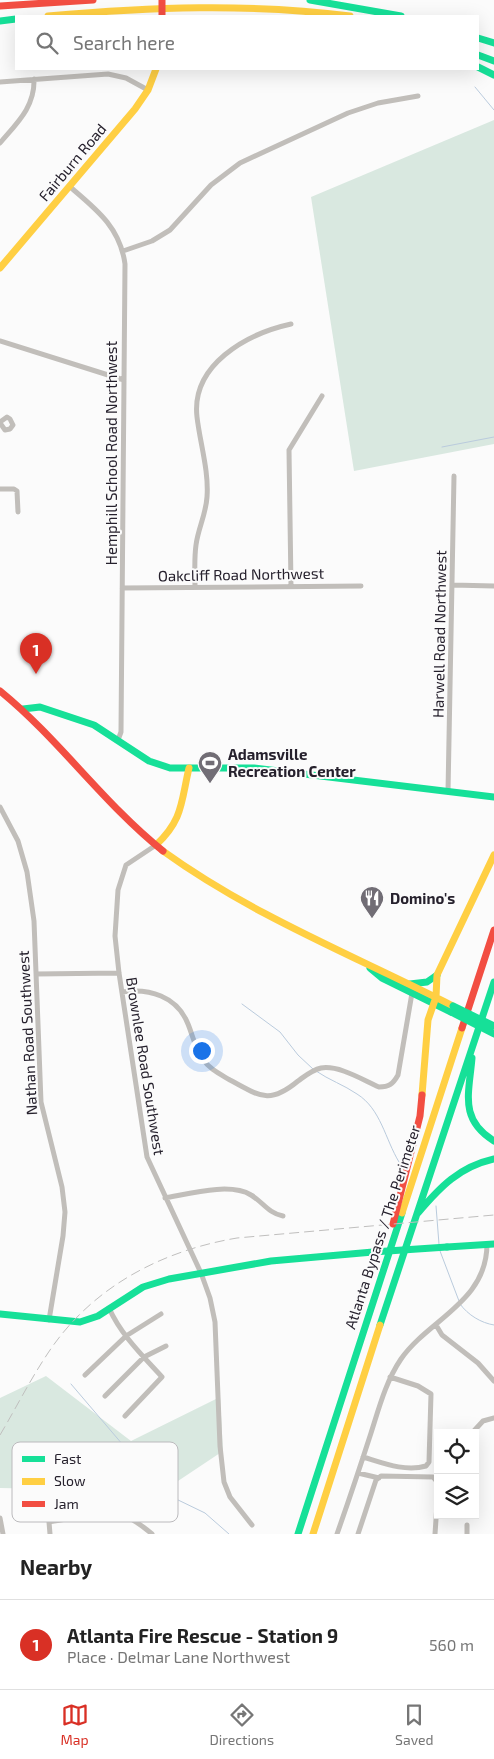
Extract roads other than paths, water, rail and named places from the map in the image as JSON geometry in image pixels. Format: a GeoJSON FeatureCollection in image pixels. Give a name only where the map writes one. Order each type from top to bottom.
{"type":"FeatureCollection","features":[{"type":"Feature","properties":{"kind":"main road"},"geometry":{"type":"LineString","coordinates":[[0,6],[40,0]]}},
{"type":"Feature","properties":{"kind":"main road"},"geometry":{"type":"LineString","coordinates":[[0,6],[93,0]]}},
{"type":"Feature","properties":{"kind":"main road"},"geometry":{"type":"LineString","coordinates":[[162,0],[162,15]]}},
{"type":"Feature","properties":{"kind":"main road"},"geometry":{"type":"LineString","coordinates":[[310,0],[395,15]]}},
{"type":"Feature","properties":{"kind":"main road"},"geometry":{"type":"LineString","coordinates":[[60,15],[132,9],[207,6],[284,8],[342,15]]}},
{"type":"Feature","properties":{"kind":"main road"},"geometry":{"type":"LineString","coordinates":[[207,6],[295,15]]}},
{"type":"Feature","properties":{"kind":"main road"},"geometry":{"type":"LineString","coordinates":[[0,20],[15,19]]}},
{"type":"Feature","properties":{"kind":"main road"},"geometry":{"type":"LineString","coordinates":[[479,38],[494,43]]}},
{"type":"Feature","properties":{"kind":"main road"},"geometry":{"type":"LineString","coordinates":[[479,49],[494,55]]}},
{"type":"Feature","properties":{"kind":"main road"},"geometry":{"type":"LineString","coordinates":[[479,55],[494,61]]}},
{"type":"Feature","properties":{"kind":"main road"},"geometry":{"type":"LineString","coordinates":[[479,68],[494,75]]}},
{"type":"Feature","properties":{"kind":"main road","name":"Fairburn Road"},"geometry":{"type":"LineString","coordinates":[[0,268],[135,109],[148,90],[156,70]]}},
{"type":"Feature","properties":{"kind":"main road"},"geometry":{"type":"LineString","coordinates":[[0,691],[23,709],[116,808],[156,845],[195,874],[234,898],[368,966],[385,971],[410,984],[494,1034]]}},
{"type":"Feature","properties":{"kind":"main road"},"geometry":{"type":"LineString","coordinates":[[23,709],[40,707],[69,715],[94,725],[157,765],[170,768],[254,768],[494,797]]}},
{"type":"Feature","properties":{"kind":"main road"},"geometry":{"type":"LineString","coordinates":[[156,845],[172,831],[178,818],[189,768]]}},
{"type":"Feature","properties":{"kind":"main road"},"geometry":{"type":"LineString","coordinates":[[383,1268],[397,1204],[419,1122],[428,1020],[435,1000],[437,975],[494,855]]}},
{"type":"Feature","properties":{"kind":"main road","name":"Atlanta Bypass / The Perimeter"},"geometry":{"type":"LineString","coordinates":[[298,1534],[494,930]]}},
{"type":"Feature","properties":{"kind":"main road"},"geometry":{"type":"LineString","coordinates":[[473,996],[494,943]]}},
{"type":"Feature","properties":{"kind":"main road"},"geometry":{"type":"LineString","coordinates":[[368,966],[382,978],[412,993],[435,1000]]}},
{"type":"Feature","properties":{"kind":"main road"},"geometry":{"type":"LineString","coordinates":[[410,984],[427,982],[437,975]]}},
{"type":"Feature","properties":{"kind":"main road","name":"Atlanta Bypass / The Perimeter"},"geometry":{"type":"LineString","coordinates":[[313,1534],[415,1218],[494,982]]}},
{"type":"Feature","properties":{"kind":"main road"},"geometry":{"type":"LineString","coordinates":[[452,1009],[494,1026]]}},
{"type":"Feature","properties":{"kind":"main road"},"geometry":{"type":"LineString","coordinates":[[473,1044],[467,1098],[468,1112],[479,1131],[494,1141]]}},
{"type":"Feature","properties":{"kind":"main road"},"geometry":{"type":"LineString","coordinates":[[415,1218],[447,1179],[466,1167],[494,1159]]}},
{"type":"Feature","properties":{"kind":"main road"},"geometry":{"type":"LineString","coordinates":[[0,1314],[80,1322],[98,1316],[143,1287],[168,1278],[271,1261],[490,1244]]}},
{"type":"Feature","properties":{"kind":"street"},"geometry":{"type":"LineString","coordinates":[[0,82],[108,74],[126,78],[148,90]]}},
{"type":"Feature","properties":{"kind":"street"},"geometry":{"type":"LineString","coordinates":[[0,143],[30,106],[34,90],[34,79]]}},
{"type":"Feature","properties":{"kind":"street"},"geometry":{"type":"LineString","coordinates":[[123,250],[152,241],[170,230],[211,185],[240,163],[348,113],[378,104],[418,96]]}},
{"type":"Feature","properties":{"kind":"street","name":"Hemphill School Road Northwest"},"geometry":{"type":"LineString","coordinates":[[70,186],[108,220],[123,250],[124,380],[121,732],[118,740]]}},
{"type":"Feature","properties":{"kind":"street"},"geometry":{"type":"LineString","coordinates":[[195,587],[196,545],[208,497],[197,418],[199,390],[206,374],[220,359],[251,337],[270,328],[291,324]]}},
{"type":"Feature","properties":{"kind":"street"},"geometry":{"type":"LineString","coordinates":[[0,341],[124,380]]}},
{"type":"Feature","properties":{"kind":"street"},"geometry":{"type":"LineString","coordinates":[[290,586],[289,450],[322,396]]}},
{"type":"Feature","properties":{"kind":"street"},"geometry":{"type":"LineString","coordinates":[[2,416],[13,422],[12,428],[5,430],[0,423],[2,416]]}},
{"type":"Feature","properties":{"kind":"street","name":"Harwell Road Northwest"},"geometry":{"type":"LineString","coordinates":[[448,792],[454,476]]}},
{"type":"Feature","properties":{"kind":"street"},"geometry":{"type":"LineString","coordinates":[[0,489],[14,489],[17,491],[18,512]]}},
{"type":"Feature","properties":{"kind":"street"},"geometry":{"type":"LineString","coordinates":[[452,585],[494,586]]}},
{"type":"Feature","properties":{"kind":"street","name":"Oakcliff Road Northwest"},"geometry":{"type":"LineString","coordinates":[[122,588],[361,586]]}},
{"type":"Feature","properties":{"kind":"street","name":"Nathan Road Southwest"},"geometry":{"type":"LineString","coordinates":[[0,807],[18,841],[26,872],[34,922],[41,1102],[62,1187],[65,1212],[63,1236],[49,1320]]}},
{"type":"Feature","properties":{"kind":"street","name":"Brownlee Road Southwest"},"geometry":{"type":"LineString","coordinates":[[156,845],[126,865],[118,890],[115,936],[119,974],[147,1157],[201,1273],[210,1298],[215,1322],[224,1482],[230,1497],[252,1525]]}},
{"type":"Feature","properties":{"kind":"street"},"geometry":{"type":"LineString","coordinates":[[36,974],[119,974]]}},
{"type":"Feature","properties":{"kind":"street"},"geometry":{"type":"LineString","coordinates":[[122,992],[151,992],[171,1001],[185,1017],[198,1052],[207,1064],[238,1084],[262,1096],[270,1097],[279,1096],[306,1075],[322,1068],[333,1068],[379,1087],[386,1087],[394,1083],[398,1076],[412,993]]}},
{"type":"Feature","properties":{"kind":"street"},"geometry":{"type":"LineString","coordinates":[[165,1198],[236,1189],[251,1195],[271,1212],[283,1216]]}},
{"type":"Feature","properties":{"kind":"street"},"geometry":{"type":"LineString","coordinates":[[338,1534],[390,1377],[412,1345],[453,1311],[469,1294],[490,1244]]}},
{"type":"Feature","properties":{"kind":"street"},"geometry":{"type":"LineString","coordinates":[[109,1308],[114,1321],[162,1377],[124,1416]]}},
{"type":"Feature","properties":{"kind":"street"},"geometry":{"type":"LineString","coordinates":[[85,1375],[126,1336],[161,1314]]}},
{"type":"Feature","properties":{"kind":"street"},"geometry":{"type":"LineString","coordinates":[[436,1324],[442,1335],[478,1363],[494,1381]]}},
{"type":"Feature","properties":{"kind":"street"},"geometry":{"type":"LineString","coordinates":[[106,1396],[144,1357],[166,1346]]}},
{"type":"Feature","properties":{"kind":"street"},"geometry":{"type":"LineString","coordinates":[[363,1457],[399,1468],[420,1468],[426,1466],[428,1462],[431,1394],[418,1386],[390,1377]]}},
{"type":"Feature","properties":{"kind":"street"},"geometry":{"type":"LineString","coordinates":[[476,1429],[483,1421],[494,1418]]}},
{"type":"Feature","properties":{"kind":"street"},"geometry":{"type":"LineString","coordinates":[[358,1473],[379,1478],[434,1478]]}},
{"type":"Feature","properties":{"kind":"street"},"geometry":{"type":"LineString","coordinates":[[358,1534],[376,1480],[379,1478]]}},
{"type":"Feature","properties":{"kind":"street"},"geometry":{"type":"LineString","coordinates":[[0,1518],[3,1534]]}},
{"type":"Feature","properties":{"kind":"street"},"geometry":{"type":"LineString","coordinates":[[436,1534],[437,1519]]}},
{"type":"Feature","properties":{"kind":"street"},"geometry":{"type":"LineString","coordinates":[[133,1522],[152,1534]]}},
{"type":"Feature","properties":{"kind":"street"},"geometry":{"type":"LineString","coordinates":[[467,1525],[467,1534]]}},
{"type":"Feature","properties":{"kind":"waterway"},"geometry":{"type":"LineString","coordinates":[[475,87],[494,110]]}},
{"type":"Feature","properties":{"kind":"waterway"},"geometry":{"type":"LineString","coordinates":[[442,447],[494,437]]}},
{"type":"Feature","properties":{"kind":"waterway"},"geometry":{"type":"LineString","coordinates":[[242,1004],[280,1032],[298,1055],[313,1069]]}},
{"type":"Feature","properties":{"kind":"waterway"},"geometry":{"type":"LineString","coordinates":[[316,1071],[365,1100],[382,1125],[399,1162]]}},
{"type":"Feature","properties":{"kind":"waterway"},"geometry":{"type":"LineString","coordinates":[[436,1206],[439,1244]]}},
{"type":"Feature","properties":{"kind":"waterway"},"geometry":{"type":"LineString","coordinates":[[440,1251],[459,1301]]}},
{"type":"Feature","properties":{"kind":"waterway"},"geometry":{"type":"LineString","coordinates":[[460,1304],[475,1318],[494,1325]]}},
{"type":"Feature","properties":{"kind":"waterway"},"geometry":{"type":"LineString","coordinates":[[71,1384],[120,1442]]}},
{"type":"Feature","properties":{"kind":"waterway"},"geometry":{"type":"LineString","coordinates":[[178,1500],[205,1513],[229,1534]]}},
{"type":"Feature","properties":{"kind":"railway"},"geometry":{"type":"LineString","coordinates":[[0,1435],[41,1363],[65,1330],[106,1291],[155,1263],[181,1252],[237,1238],[494,1215]]}},
{"type":"Feature","properties":{"kind":"place","name":"Atlanta Fire Rescue - Station 9"},"geometry":{"type":"Point","coordinates":[36,674]}},
{"type":"Feature","properties":{"kind":"place","name":"Adamsville Recreation Center"},"geometry":{"type":"Point","coordinates":[210,784]}},
{"type":"Feature","properties":{"kind":"place","name":"Domino's"},"geometry":{"type":"Point","coordinates":[372,919]}}]}
